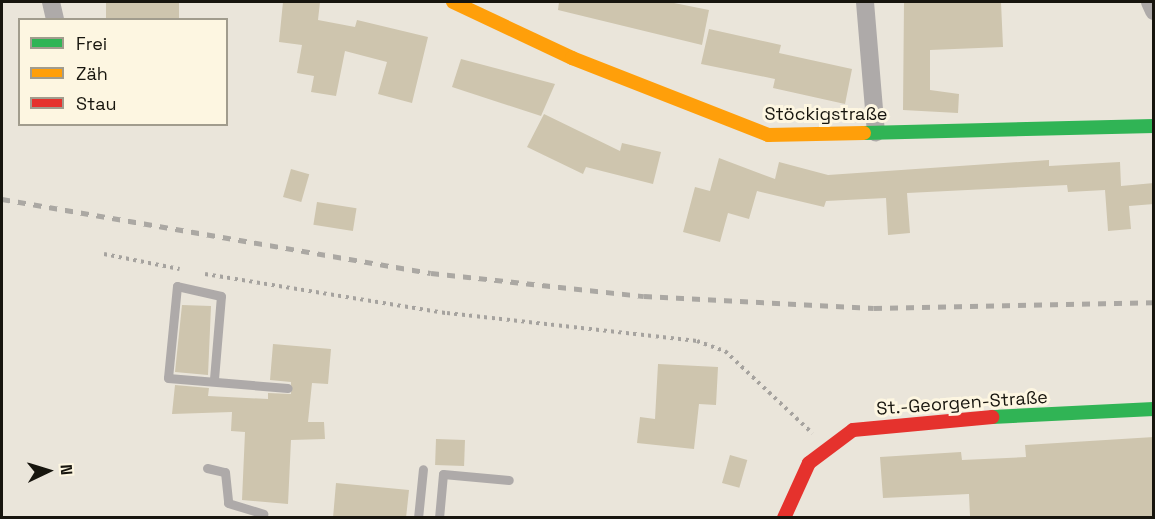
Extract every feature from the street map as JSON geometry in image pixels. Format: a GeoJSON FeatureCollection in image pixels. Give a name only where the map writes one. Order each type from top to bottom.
{"type":"FeatureCollection","features":[{"type":"Feature","properties":{"kind":"street"},"geometry":{"type":"LineString","coordinates":[[51,2],[55,18]]}},
{"type":"Feature","properties":{"kind":"street","name":"Stöckigstraße"},"geometry":{"type":"LineString","coordinates":[[453,2],[728,124],[768,135],[1154,126]]}},
{"type":"Feature","properties":{"kind":"street"},"geometry":{"type":"LineString","coordinates":[[865,2],[876,133]]}},
{"type":"Feature","properties":{"kind":"street"},"geometry":{"type":"LineString","coordinates":[[1150,2],[1154,11]]}},
{"type":"Feature","properties":{"kind":"street","name":"St.-Georgen-Straße"},"geometry":{"type":"LineString","coordinates":[[784,518],[805,470],[824,448],[853,430],[877,425],[1154,409]]}},
{"type":"Feature","properties":{"kind":"lane"},"geometry":{"type":"LineString","coordinates":[[214,379],[222,296],[177,286],[168,378],[214,379],[288,388]]}},
{"type":"Feature","properties":{"kind":"lane"},"geometry":{"type":"LineString","coordinates":[[207,468],[225,472],[228,503],[262,514]]}},
{"type":"Feature","properties":{"kind":"lane"},"geometry":{"type":"LineString","coordinates":[[418,518],[423,469]]}},
{"type":"Feature","properties":{"kind":"lane"},"geometry":{"type":"LineString","coordinates":[[439,518],[443,474],[509,480]]}},
{"type":"Feature","properties":{"kind":"path"},"geometry":{"type":"LineString","coordinates":[[104,254],[447,313],[697,341],[724,351],[796,414],[824,448]]}},
{"type":"Feature","properties":{"kind":"building"},"geometry":{"type":"Polygon","coordinates":[[[106,2],[179,2],[179,18],[106,18],[106,2]]]}},
{"type":"Feature","properties":{"kind":"building"},"geometry":{"type":"Polygon","coordinates":[[[283,2],[320,2],[318,20],[355,27],[357,20],[428,37],[412,103],[378,94],[387,62],[345,51],[336,96],[311,92],[314,76],[297,73],[302,45],[279,42],[283,2]]]}},
{"type":"Feature","properties":{"kind":"building"},"geometry":{"type":"Polygon","coordinates":[[[559,2],[669,2],[709,10],[702,45],[558,10],[559,2]]]}},
{"type":"Feature","properties":{"kind":"building"},"geometry":{"type":"Polygon","coordinates":[[[904,2],[1001,2],[1003,47],[930,50],[930,90],[959,94],[958,113],[903,110],[904,2]]]}},
{"type":"Feature","properties":{"kind":"building"},"geometry":{"type":"Polygon","coordinates":[[[709,29],[781,45],[779,53],[852,69],[845,104],[773,88],[775,79],[701,64],[709,29]]]}},
{"type":"Feature","properties":{"kind":"building"},"geometry":{"type":"Polygon","coordinates":[[[461,59],[555,84],[541,116],[452,87],[461,59]]]}},
{"type":"Feature","properties":{"kind":"building"},"geometry":{"type":"Polygon","coordinates":[[[544,114],[620,151],[622,143],[661,152],[653,184],[586,167],[583,174],[527,147],[544,114]]]}},
{"type":"Feature","properties":{"kind":"building"},"geometry":{"type":"Polygon","coordinates":[[[719,158],[775,179],[779,162],[828,175],[1049,160],[1049,166],[1120,162],[1121,186],[1154,183],[1154,204],[1129,206],[1131,229],[1108,231],[1105,190],[1068,192],[1067,185],[907,193],[910,233],[888,235],[886,198],[826,201],[824,207],[757,191],[749,219],[728,213],[720,242],[683,232],[695,187],[710,191],[719,158]]]}},
{"type":"Feature","properties":{"kind":"building"},"geometry":{"type":"Polygon","coordinates":[[[291,169],[309,174],[301,202],[283,197],[291,169]]]}},
{"type":"Feature","properties":{"kind":"building"},"geometry":{"type":"Polygon","coordinates":[[[317,202],[357,208],[353,231],[313,225],[317,202]]]}},
{"type":"Feature","properties":{"kind":"building"},"geometry":{"type":"Polygon","coordinates":[[[182,305],[211,306],[208,375],[175,372],[182,305]]]}},
{"type":"Feature","properties":{"kind":"building"},"geometry":{"type":"Polygon","coordinates":[[[273,344],[331,349],[328,384],[312,383],[308,422],[324,422],[325,439],[291,440],[288,504],[242,500],[245,432],[231,431],[232,412],[172,414],[175,385],[209,388],[208,396],[268,399],[268,393],[291,394],[291,382],[270,380],[273,344]]]}},
{"type":"Feature","properties":{"kind":"building"},"geometry":{"type":"Polygon","coordinates":[[[658,364],[718,367],[716,405],[699,404],[694,449],[637,443],[640,417],[655,419],[658,364]]]}},
{"type":"Feature","properties":{"kind":"building"},"geometry":{"type":"Polygon","coordinates":[[[1154,437],[1154,518],[970,516],[969,494],[883,498],[880,457],[961,452],[962,460],[1026,457],[1025,445],[1154,437]]]}},
{"type":"Feature","properties":{"kind":"building"},"geometry":{"type":"Polygon","coordinates":[[[436,439],[465,440],[464,466],[435,465],[436,439]]]}},
{"type":"Feature","properties":{"kind":"building"},"geometry":{"type":"Polygon","coordinates":[[[730,455],[747,460],[739,488],[722,483],[730,455]]]}},
{"type":"Feature","properties":{"kind":"building"},"geometry":{"type":"Polygon","coordinates":[[[336,483],[409,490],[406,518],[333,518],[336,483]]]}},
{"type":"Feature","properties":{"kind":"railway"},"geometry":{"type":"LineString","coordinates":[[2,199],[431,273],[644,296],[874,308],[1154,302]]}},
{"type":"Feature","properties":{"kind":"traffic: fast"},"geometry":{"type":"LineString","coordinates":[[864,133],[1154,126]]}},
{"type":"Feature","properties":{"kind":"traffic: fast"},"geometry":{"type":"LineString","coordinates":[[992,417],[1154,409]]}},
{"type":"Feature","properties":{"kind":"traffic: slow"},"geometry":{"type":"LineString","coordinates":[[453,2],[572,58],[768,135],[864,133]]}},
{"type":"Feature","properties":{"kind":"traffic: jam"},"geometry":{"type":"LineString","coordinates":[[784,518],[809,463],[853,430],[992,417]]}}]}
